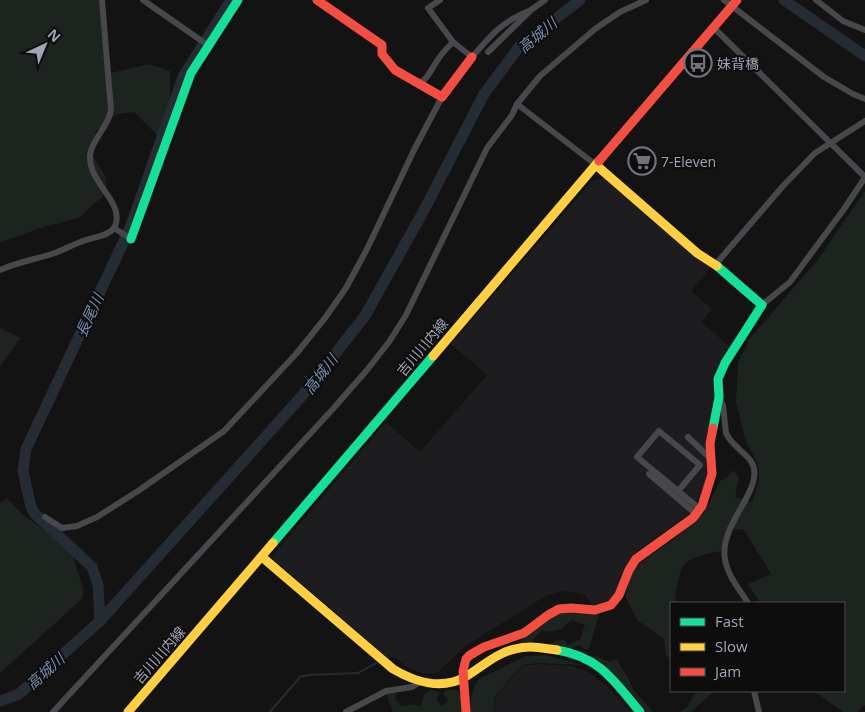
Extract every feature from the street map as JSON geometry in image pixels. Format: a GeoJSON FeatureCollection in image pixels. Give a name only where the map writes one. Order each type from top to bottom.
{"type":"FeatureCollection","features":[{"type":"Feature","properties":{"kind":"street"},"geometry":{"type":"LineString","coordinates":[[0,270],[55,253],[85,240],[106,234],[114,228],[117,215],[114,206],[98,181],[90,155],[94,143],[107,125],[111,110],[102,0]]}},
{"type":"Feature","properties":{"kind":"street"},"geometry":{"type":"LineString","coordinates":[[144,0],[206,44]]}},
{"type":"Feature","properties":{"kind":"street"},"geometry":{"type":"LineString","coordinates":[[114,228],[128,237],[184,87],[206,44],[238,0]]}},
{"type":"Feature","properties":{"kind":"street"},"geometry":{"type":"LineString","coordinates":[[317,0],[382,45],[382,54],[395,70],[442,97]]}},
{"type":"Feature","properties":{"kind":"street"},"geometry":{"type":"LineString","coordinates":[[440,0],[428,8],[453,42],[472,57]]}},
{"type":"Feature","properties":{"kind":"street"},"geometry":{"type":"LineString","coordinates":[[488,52],[531,10],[545,0]]}},
{"type":"Feature","properties":{"kind":"street"},"geometry":{"type":"LineString","coordinates":[[53,712],[332,410],[389,342],[406,315],[487,148],[512,115],[517,104],[540,76],[595,29],[620,12],[646,0]]}},
{"type":"Feature","properties":{"kind":"street"},"geometry":{"type":"LineString","coordinates":[[724,0],[734,3],[824,77],[865,99]]}},
{"type":"Feature","properties":{"kind":"street"},"geometry":{"type":"LineString","coordinates":[[816,0],[843,21],[865,30]]}},
{"type":"Feature","properties":{"kind":"street","name":"吉川川内線"},"geometry":{"type":"LineString","coordinates":[[128,712],[734,3]]}},
{"type":"Feature","properties":{"kind":"street"},"geometry":{"type":"LineString","coordinates":[[46,516],[62,528],[77,526],[97,517],[138,491],[216,436],[239,416],[296,354],[337,303],[367,249],[415,148],[442,97],[472,57],[494,32],[509,19],[531,10]]}},
{"type":"Feature","properties":{"kind":"street"},"geometry":{"type":"LineString","coordinates":[[466,712],[467,701],[463,666],[466,657],[526,632],[539,620],[556,610],[566,608],[602,609],[612,604],[619,595],[629,568],[636,559],[698,512],[712,474],[710,444],[719,396],[718,380],[725,363],[762,305],[790,282],[864,179],[864,176],[714,28]]}},
{"type":"Feature","properties":{"kind":"street"},"geometry":{"type":"LineString","coordinates":[[421,84],[432,71],[442,52],[453,42]]}},
{"type":"Feature","properties":{"kind":"street"},"geometry":{"type":"LineString","coordinates":[[517,104],[596,165],[697,253],[716,265],[762,305]]}},
{"type":"Feature","properties":{"kind":"street"},"geometry":{"type":"LineString","coordinates":[[716,265],[782,186],[814,153],[865,121]]}},
{"type":"Feature","properties":{"kind":"street"},"geometry":{"type":"LineString","coordinates":[[719,396],[723,405],[727,437],[732,445],[751,461],[754,470],[752,486],[728,532],[725,548],[725,560],[732,577],[747,602]]}},
{"type":"Feature","properties":{"kind":"street"},"geometry":{"type":"LineString","coordinates":[[678,491],[700,465],[659,431],[637,457],[678,491],[698,512]]}},
{"type":"Feature","properties":{"kind":"street"},"geometry":{"type":"LineString","coordinates":[[688,437],[712,460]]}},
{"type":"Feature","properties":{"kind":"street"},"geometry":{"type":"LineString","coordinates":[[649,474],[698,512]]}},
{"type":"Feature","properties":{"kind":"street"},"geometry":{"type":"LineString","coordinates":[[262,557],[393,669],[420,682],[447,683],[463,678],[508,651],[534,646],[581,656],[603,669],[640,712]]}},
{"type":"Feature","properties":{"kind":"street"},"geometry":{"type":"LineString","coordinates":[[346,712],[386,691],[412,688],[420,682]]}},
{"type":"Feature","properties":{"kind":"street"},"geometry":{"type":"LineString","coordinates":[[754,692],[758,712]]}},
{"type":"Feature","properties":{"kind":"shaded area"},"geometry":{"type":"Polygon","coordinates":[[[0,0],[99,0],[111,73],[149,64],[170,71],[170,107],[157,135],[134,112],[117,114],[96,131],[92,154],[105,176],[107,192],[79,218],[40,228],[0,243],[0,0]]]}},
{"type":"Feature","properties":{"kind":"shaded area"},"geometry":{"type":"Polygon","coordinates":[[[604,178],[700,260],[712,266],[691,291],[712,309],[702,322],[731,348],[721,362],[716,376],[706,447],[710,470],[700,499],[689,514],[636,552],[624,568],[615,596],[605,604],[592,605],[585,595],[566,591],[547,595],[467,645],[437,673],[422,673],[411,669],[393,657],[388,658],[274,560],[273,555],[386,422],[420,452],[487,375],[451,344],[592,181],[604,178]]]}},
{"type":"Feature","properties":{"kind":"shaded area"},"geometry":{"type":"Polygon","coordinates":[[[865,191],[865,705],[857,712],[843,712],[815,692],[845,692],[845,602],[759,602],[748,584],[771,574],[744,530],[727,528],[721,551],[691,560],[682,569],[675,599],[678,602],[670,602],[670,659],[666,655],[664,639],[637,620],[625,596],[632,573],[640,563],[674,539],[703,514],[721,480],[726,478],[733,470],[739,478],[735,497],[752,502],[759,480],[758,465],[745,439],[736,402],[738,363],[750,338],[816,262],[865,191]]]}},
{"type":"Feature","properties":{"kind":"shaded area"},"geometry":{"type":"Polygon","coordinates":[[[0,328],[21,338],[0,366],[0,328]]]}},
{"type":"Feature","properties":{"kind":"shaded area"},"geometry":{"type":"Polygon","coordinates":[[[7,498],[21,513],[51,535],[73,556],[83,588],[83,598],[0,673],[0,503],[7,498]]]}},
{"type":"Feature","properties":{"kind":"shaded area"},"geometry":{"type":"Polygon","coordinates":[[[566,611],[587,611],[599,615],[589,649],[584,649],[580,645],[571,649],[550,645],[550,643],[564,639],[568,645],[580,639],[585,625],[572,620],[563,629],[547,632],[542,630],[531,642],[519,642],[555,614],[566,611]]]}},
{"type":"Feature","properties":{"kind":"shaded area"},"geometry":{"type":"Polygon","coordinates":[[[545,655],[584,665],[538,663],[522,665],[494,698],[494,712],[393,712],[386,694],[396,692],[395,700],[402,706],[414,704],[421,707],[424,695],[430,690],[437,691],[440,694],[436,700],[442,706],[448,700],[443,694],[446,690],[458,690],[463,700],[470,706],[474,689],[479,679],[526,656],[545,655]]]}},
{"type":"Feature","properties":{"kind":"shaded area"},"geometry":{"type":"Polygon","coordinates":[[[594,655],[610,662],[616,659],[629,679],[632,688],[653,712],[646,712],[604,664],[592,657],[594,655]]]}},
{"type":"Feature","properties":{"kind":"shaded area"},"geometry":{"type":"Polygon","coordinates":[[[540,664],[571,666],[589,672],[608,687],[631,712],[495,712],[495,698],[522,666],[540,664]]]}},
{"type":"Feature","properties":{"kind":"shaded area"},"geometry":{"type":"Polygon","coordinates":[[[696,692],[713,692],[691,712],[680,712],[687,707],[696,692]]]}},
{"type":"Feature","properties":{"kind":"waterway","name":"長尾川"},"geometry":{"type":"LineString","coordinates":[[100,621],[98,585],[92,567],[34,513],[31,507],[23,471],[26,449],[130,228],[183,77],[231,0]]}},
{"type":"Feature","properties":{"kind":"waterway","name":"高城川"},"geometry":{"type":"LineString","coordinates":[[0,701],[19,694],[100,621],[301,397],[365,316],[423,212],[484,94],[519,47],[580,0]]}},
{"type":"Feature","properties":{"kind":"waterway","name":"高城川"},"geometry":{"type":"LineString","coordinates":[[784,0],[865,56]]}},
{"type":"Feature","properties":{"kind":"waterway"},"geometry":{"type":"LineString","coordinates":[[270,712],[300,677],[358,673],[376,663]]}},
{"type":"Feature","properties":{"kind":"traffic: fast"},"geometry":{"type":"LineString","coordinates":[[131,239],[191,73],[238,0]]}},
{"type":"Feature","properties":{"kind":"traffic: fast"},"geometry":{"type":"LineString","coordinates":[[713,428],[719,397],[718,379],[725,363],[762,305],[717,266]]}},
{"type":"Feature","properties":{"kind":"traffic: fast"},"geometry":{"type":"LineString","coordinates":[[273,543],[433,356]]}},
{"type":"Feature","properties":{"kind":"traffic: fast"},"geometry":{"type":"LineString","coordinates":[[557,650],[584,658],[605,672],[640,712]]}},
{"type":"Feature","properties":{"kind":"traffic: slow"},"geometry":{"type":"LineString","coordinates":[[433,356],[599,161]]}},
{"type":"Feature","properties":{"kind":"traffic: slow"},"geometry":{"type":"LineString","coordinates":[[596,165],[697,253],[717,266]]}},
{"type":"Feature","properties":{"kind":"traffic: slow"},"geometry":{"type":"LineString","coordinates":[[128,712],[273,543]]}},
{"type":"Feature","properties":{"kind":"traffic: slow"},"geometry":{"type":"LineString","coordinates":[[262,557],[393,669],[419,681],[438,684],[456,681],[502,654],[520,648],[536,647],[557,650]]}},
{"type":"Feature","properties":{"kind":"traffic: jam"},"geometry":{"type":"LineString","coordinates":[[317,0],[382,45],[382,54],[395,70],[442,97],[472,57]]}},
{"type":"Feature","properties":{"kind":"traffic: jam"},"geometry":{"type":"LineString","coordinates":[[599,161],[737,0]]}},
{"type":"Feature","properties":{"kind":"traffic: jam"},"geometry":{"type":"LineString","coordinates":[[466,712],[463,671],[466,659],[470,655],[484,647],[524,633],[559,609],[595,610],[611,605],[619,595],[629,570],[636,559],[693,518],[702,506],[712,474],[710,444],[713,428]]}},
{"type":"Feature","properties":{"kind":"place","name":"妹背橋"},"geometry":{"type":"Point","coordinates":[698,63]}},
{"type":"Feature","properties":{"kind":"place","name":"7-Eleven"},"geometry":{"type":"Point","coordinates":[642,161]}}]}
